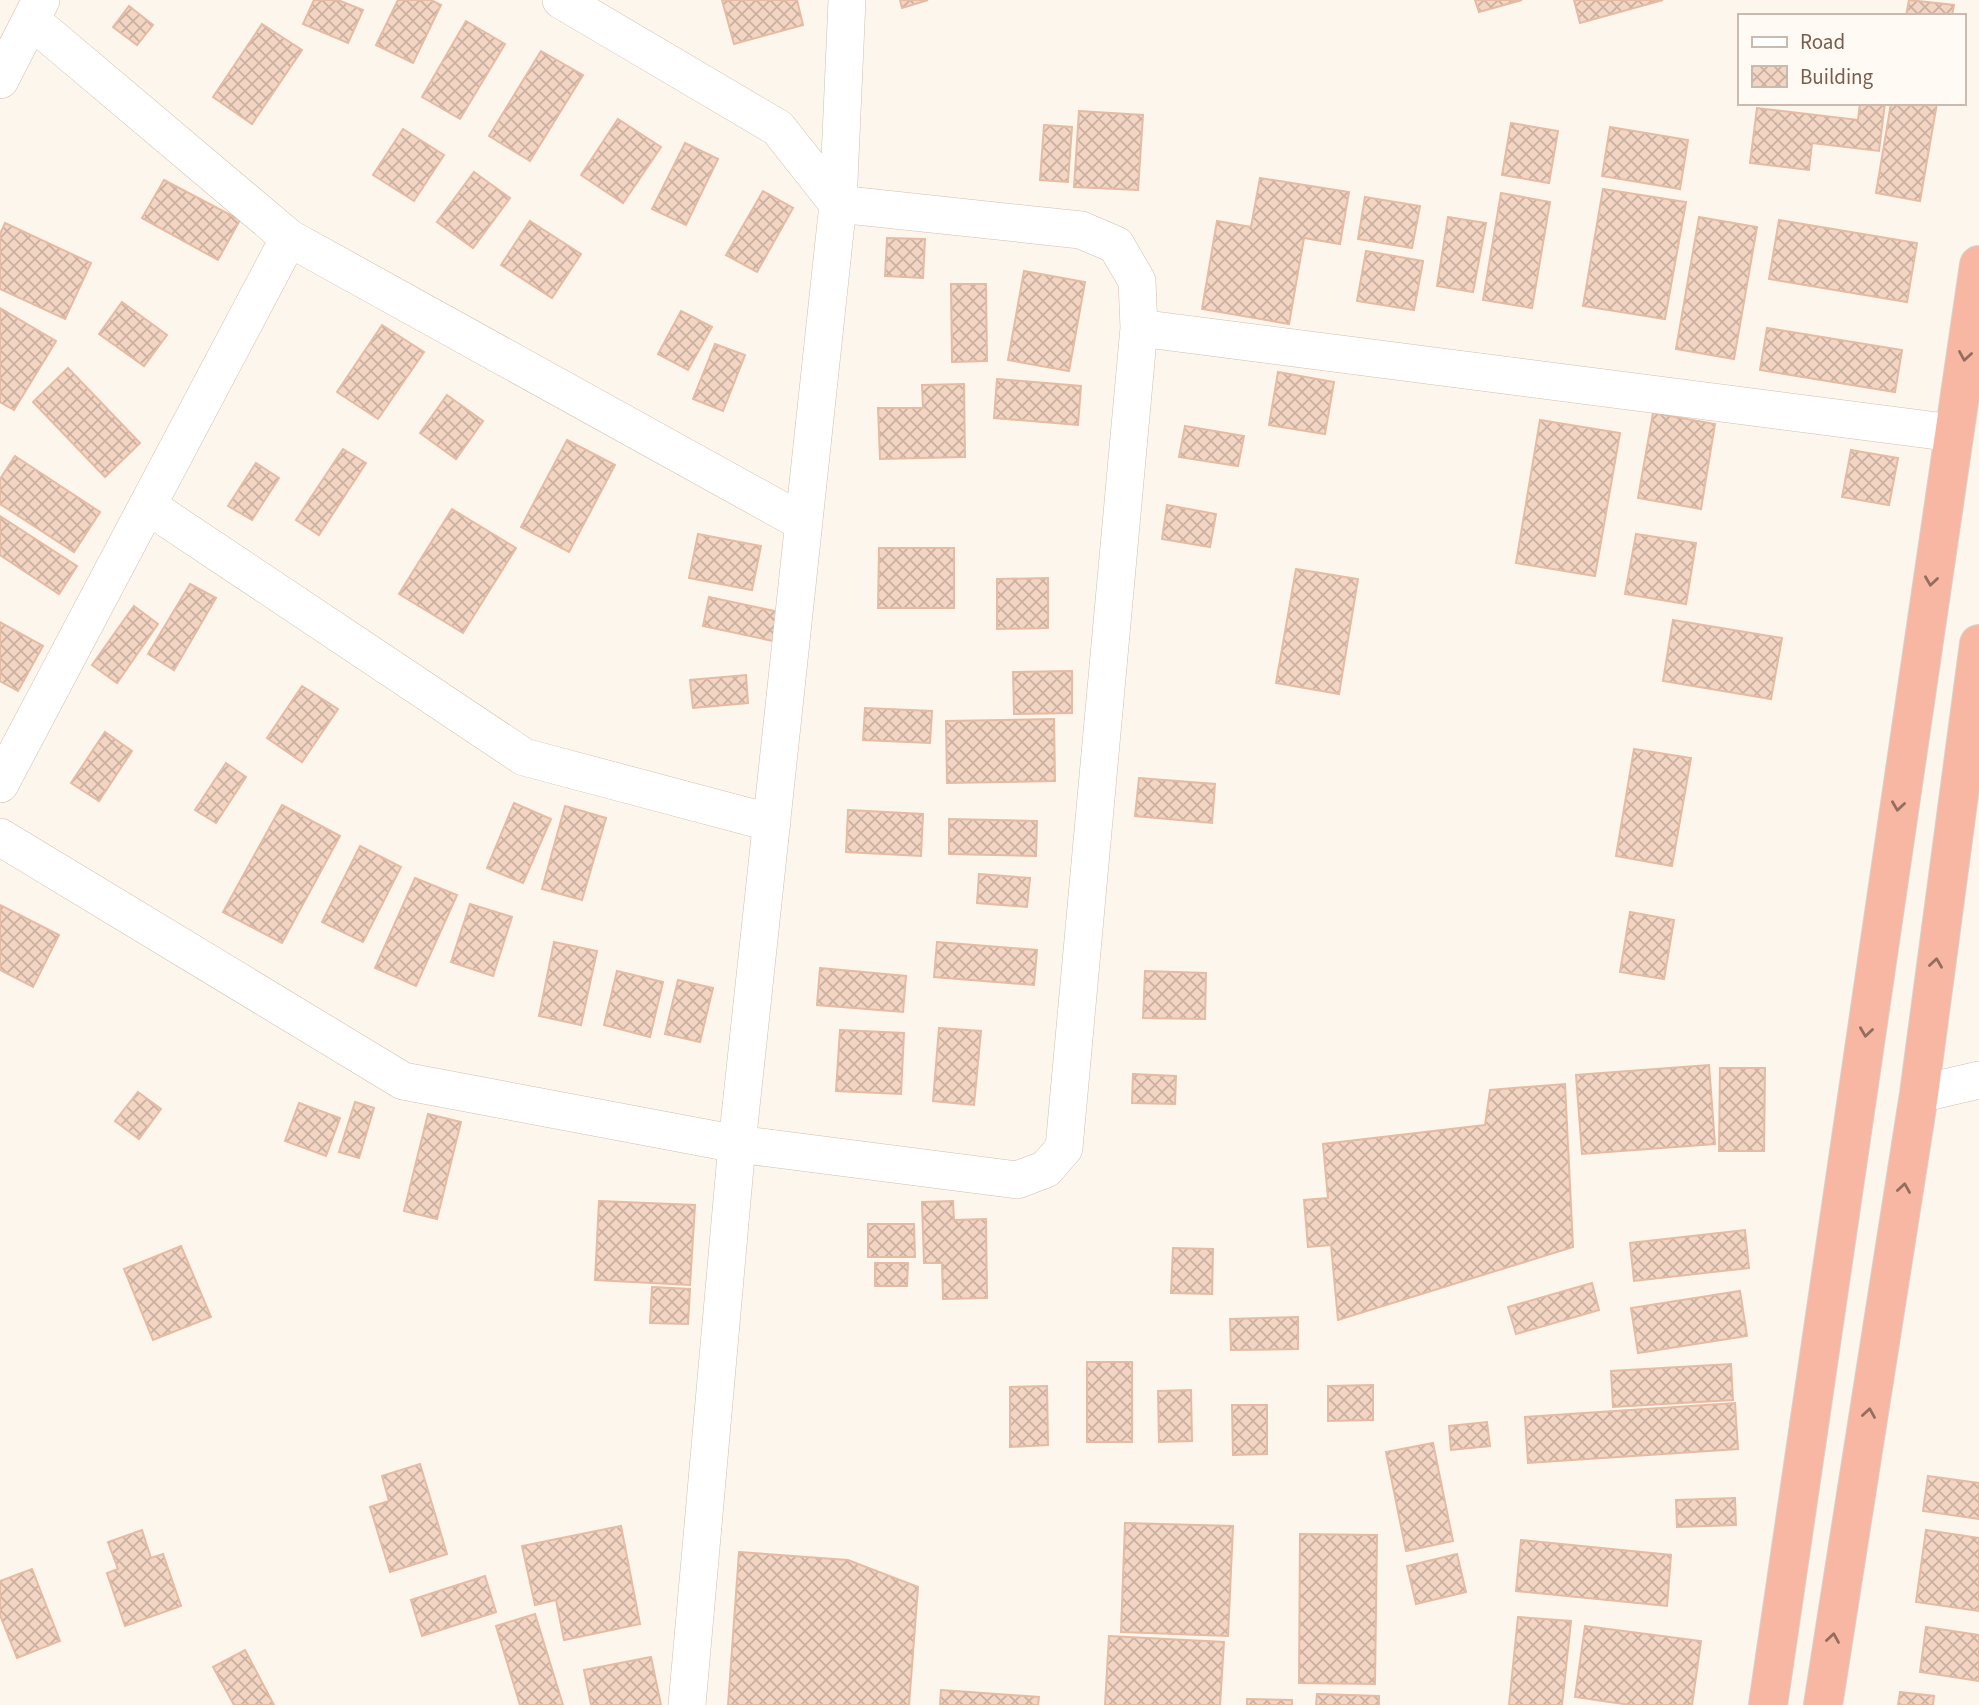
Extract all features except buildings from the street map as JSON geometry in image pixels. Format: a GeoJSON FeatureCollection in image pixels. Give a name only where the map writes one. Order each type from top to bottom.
{"type":"FeatureCollection","features":[{"type":"Feature","properties":{"kind":"highway"},"geometry":{"type":"LineString","coordinates":[[1768,1705],[1979,265]]}},
{"type":"Feature","properties":{"kind":"highway"},"geometry":{"type":"LineString","coordinates":[[1823,1705],[1919,1094],[1979,644]]}},
{"type":"Feature","properties":{"kind":"street"},"geometry":{"type":"LineString","coordinates":[[0,837],[403,1081],[737,1144],[1017,1180],[1046,1169],[1064,1148],[1139,328],[1137,281],[1116,245],[1081,230],[838,204],[778,128],[561,0]]}},
{"type":"Feature","properties":{"kind":"street"},"geometry":{"type":"LineString","coordinates":[[687,1705],[737,1144],[838,204],[847,0]]}},
{"type":"Feature","properties":{"kind":"street"},"geometry":{"type":"LineString","coordinates":[[0,80],[36,11],[289,238],[804,523]]}},
{"type":"Feature","properties":{"kind":"street"},"geometry":{"type":"LineString","coordinates":[[0,784],[289,238]]}},
{"type":"Feature","properties":{"kind":"street"},"geometry":{"type":"LineString","coordinates":[[1139,328],[1953,433]]}},
{"type":"Feature","properties":{"kind":"street"},"geometry":{"type":"LineString","coordinates":[[148,506],[524,757],[772,823]]}},
{"type":"Feature","properties":{"kind":"street"},"geometry":{"type":"LineString","coordinates":[[1919,1094],[1979,1080]]}}]}
